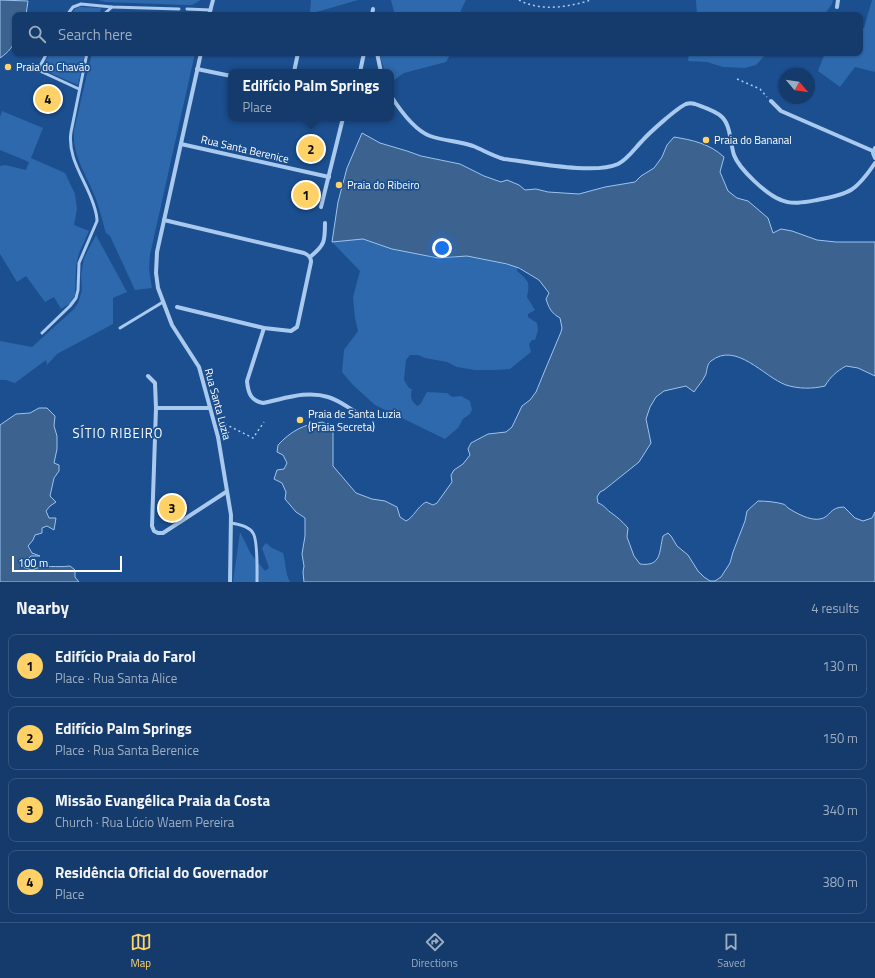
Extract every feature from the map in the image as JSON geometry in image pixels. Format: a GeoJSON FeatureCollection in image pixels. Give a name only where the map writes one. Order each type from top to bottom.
{"type":"FeatureCollection","features":[{"type":"Feature","properties":{"kind":"street"},"geometry":{"type":"LineString","coordinates":[[210,10],[213,0]]}},
{"type":"Feature","properties":{"kind":"street"},"geometry":{"type":"LineString","coordinates":[[837,7],[838,0]]}},
{"type":"Feature","properties":{"kind":"street","name":"Rua Santa Luzia"},"geometry":{"type":"LineString","coordinates":[[200,56],[155,266],[156,281],[175,331],[199,367],[215,425],[231,523],[230,582]]}},
{"type":"Feature","properties":{"kind":"street"},"geometry":{"type":"LineString","coordinates":[[295,69],[297,56]]}},
{"type":"Feature","properties":{"kind":"street"},"geometry":{"type":"LineString","coordinates":[[361,69],[363,56]]}},
{"type":"Feature","properties":{"kind":"street"},"geometry":{"type":"LineString","coordinates":[[377,56],[380,69]]}},
{"type":"Feature","properties":{"kind":"street"},"geometry":{"type":"LineString","coordinates":[[197,69],[228,75]]}},
{"type":"Feature","properties":{"kind":"street"},"geometry":{"type":"LineString","coordinates":[[394,100],[412,123],[428,135],[471,145],[504,159],[578,168],[609,166],[620,163],[664,121],[684,105],[692,103],[722,117],[726,124],[734,154],[742,170],[772,194],[781,200],[788,202],[802,203],[844,194],[861,182],[875,162]]}},
{"type":"Feature","properties":{"kind":"street"},"geometry":{"type":"LineString","coordinates":[[771,101],[781,111],[874,150],[873,155],[875,158]]}},
{"type":"Feature","properties":{"kind":"street"},"geometry":{"type":"LineString","coordinates":[[321,207],[342,121]]}},
{"type":"Feature","properties":{"kind":"street","name":"Rua Santa Berenice"},"geometry":{"type":"LineString","coordinates":[[181,144],[329,176]]}},
{"type":"Feature","properties":{"kind":"street"},"geometry":{"type":"LineString","coordinates":[[164,220],[304,253],[310,257],[311,262],[297,327],[291,331],[264,328],[177,307]]}},
{"type":"Feature","properties":{"kind":"street"},"geometry":{"type":"LineString","coordinates":[[310,257],[322,246],[325,240],[325,223]]}},
{"type":"Feature","properties":{"kind":"street"},"geometry":{"type":"LineString","coordinates":[[264,328],[247,381],[249,394],[253,399],[257,402],[263,403],[300,395],[320,395],[335,400],[361,414]]}},
{"type":"Feature","properties":{"kind":"street"},"geometry":{"type":"LineString","coordinates":[[148,376],[155,383],[156,408],[152,526],[156,533],[163,532],[226,492]]}},
{"type":"Feature","properties":{"kind":"street"},"geometry":{"type":"LineString","coordinates":[[156,408],[210,408]]}},
{"type":"Feature","properties":{"kind":"lane"},"geometry":{"type":"LineString","coordinates":[[69,12],[73,7],[81,4],[112,7],[179,9]]}},
{"type":"Feature","properties":{"kind":"lane"},"geometry":{"type":"LineString","coordinates":[[106,12],[112,7]]}},
{"type":"Feature","properties":{"kind":"lane"},"geometry":{"type":"LineString","coordinates":[[187,9],[210,10]]}},
{"type":"Feature","properties":{"kind":"lane"},"geometry":{"type":"LineString","coordinates":[[45,56],[39,68],[40,71],[79,89]]}},
{"type":"Feature","properties":{"kind":"lane"},"geometry":{"type":"LineString","coordinates":[[42,333],[70,306],[76,298],[78,290],[79,263],[97,221],[97,214],[92,199],[73,158],[70,144],[70,132],[86,56]]}},
{"type":"Feature","properties":{"kind":"lane"},"geometry":{"type":"LineString","coordinates":[[120,328],[163,302]]}},
{"type":"Feature","properties":{"kind":"lane"},"geometry":{"type":"LineString","coordinates":[[231,523],[239,524],[253,532],[257,540],[257,582]]}},
{"type":"Feature","properties":{"kind":"path"},"geometry":{"type":"LineString","coordinates":[[519,0],[524,3],[554,8],[591,0]]}},
{"type":"Feature","properties":{"kind":"path"},"geometry":{"type":"LineString","coordinates":[[738,79],[760,89],[771,101]]}},
{"type":"Feature","properties":{"kind":"path"},"geometry":{"type":"LineString","coordinates":[[215,425],[225,424],[253,438],[264,422]]}},
{"type":"Feature","properties":{"kind":"shaded area"},"geometry":{"type":"Polygon","coordinates":[[[0,0],[28,1],[26,12],[12,12],[12,46],[0,58],[0,0]]]}},
{"type":"Feature","properties":{"kind":"shaded area"},"geometry":{"type":"Polygon","coordinates":[[[98,0],[201,0],[192,5],[187,5],[106,2],[98,0]]]}},
{"type":"Feature","properties":{"kind":"shaded area"},"geometry":{"type":"Polygon","coordinates":[[[311,0],[358,0],[316,12],[310,12],[311,0]]]}},
{"type":"Feature","properties":{"kind":"shaded area"},"geometry":{"type":"Polygon","coordinates":[[[391,0],[466,0],[461,12],[394,12],[391,0]]]}},
{"type":"Feature","properties":{"kind":"shaded area"},"geometry":{"type":"Polygon","coordinates":[[[696,0],[833,0],[826,12],[697,12],[696,0]]]}},
{"type":"Feature","properties":{"kind":"shaded area"},"geometry":{"type":"Polygon","coordinates":[[[872,0],[875,0],[875,72],[855,67],[840,87],[818,71],[824,56],[863,56],[864,28],[872,0]]]}},
{"type":"Feature","properties":{"kind":"shaded area"},"geometry":{"type":"Polygon","coordinates":[[[79,7],[101,8],[100,12],[73,12],[79,7]]]}},
{"type":"Feature","properties":{"kind":"shaded area"},"geometry":{"type":"Polygon","coordinates":[[[48,56],[84,56],[78,85],[41,69],[48,56]]]}},
{"type":"Feature","properties":{"kind":"shaded area"},"geometry":{"type":"Polygon","coordinates":[[[91,56],[194,56],[150,255],[149,269],[152,288],[135,290],[110,236],[106,233],[99,207],[77,155],[74,130],[91,56]]]}},
{"type":"Feature","properties":{"kind":"shaded area"},"geometry":{"type":"Polygon","coordinates":[[[380,56],[449,56],[446,62],[404,73],[394,80],[394,69],[384,69],[380,56]]]}},
{"type":"Feature","properties":{"kind":"shaded area"},"geometry":{"type":"Polygon","coordinates":[[[689,56],[764,56],[756,65],[745,68],[723,67],[707,62],[688,61],[689,56]]]}},
{"type":"Feature","properties":{"kind":"shaded area"},"geometry":{"type":"Polygon","coordinates":[[[2,111],[43,128],[31,158],[65,173],[75,194],[77,209],[74,225],[89,231],[79,253],[76,266],[75,295],[71,303],[61,309],[54,297],[45,302],[26,276],[17,282],[0,254],[0,166],[5,165],[26,170],[29,162],[0,150],[0,117],[2,111]]]}},
{"type":"Feature","properties":{"kind":"shaded area"},"geometry":{"type":"Polygon","coordinates":[[[362,133],[380,143],[421,156],[460,164],[484,176],[501,182],[507,180],[519,185],[525,190],[536,189],[548,192],[579,194],[605,187],[635,182],[641,176],[654,168],[662,157],[667,145],[674,137],[701,143],[724,157],[720,172],[728,191],[737,198],[748,201],[768,218],[773,233],[781,229],[792,231],[817,240],[836,242],[875,242],[875,376],[858,368],[846,366],[834,374],[825,386],[801,388],[786,385],[777,381],[750,362],[740,358],[730,355],[720,356],[710,362],[705,377],[694,392],[686,386],[664,391],[656,397],[650,407],[646,419],[651,443],[639,462],[600,492],[597,497],[598,503],[617,517],[628,528],[627,537],[634,556],[640,564],[652,563],[656,560],[660,552],[663,536],[668,533],[677,546],[688,555],[698,571],[710,581],[715,581],[721,577],[730,563],[745,521],[747,511],[758,501],[783,504],[799,514],[808,518],[816,519],[824,518],[839,507],[844,507],[855,518],[863,521],[872,518],[875,512],[875,582],[304,582],[302,554],[305,536],[305,518],[296,512],[285,499],[286,492],[282,483],[274,479],[277,470],[284,469],[287,463],[283,455],[277,452],[278,445],[283,440],[304,426],[323,422],[333,429],[333,466],[356,493],[372,499],[385,501],[397,507],[400,517],[406,521],[426,502],[433,505],[437,503],[452,482],[451,475],[454,470],[463,464],[470,455],[468,449],[471,443],[488,434],[506,432],[512,427],[522,406],[530,400],[536,392],[562,328],[560,318],[549,308],[546,299],[549,293],[539,280],[519,268],[467,256],[438,258],[392,249],[363,239],[332,242],[338,202],[347,168],[362,133]]]}},
{"type":"Feature","properties":{"kind":"shaded area"},"geometry":{"type":"Polygon","coordinates":[[[96,235],[127,292],[113,298],[113,324],[57,354],[47,365],[46,360],[15,383],[0,380],[0,341],[32,347],[74,309],[78,303],[82,290],[81,275],[84,258],[96,235]]]}},
{"type":"Feature","properties":{"kind":"shaded area"},"geometry":{"type":"Polygon","coordinates":[[[363,239],[392,249],[438,258],[467,256],[518,267],[517,271],[528,282],[527,297],[535,310],[528,314],[528,317],[537,323],[538,330],[535,340],[532,340],[529,344],[531,352],[510,369],[475,370],[457,367],[447,362],[425,358],[418,355],[410,355],[406,360],[404,380],[409,388],[412,389],[412,399],[418,406],[427,392],[447,393],[452,397],[461,396],[470,401],[472,410],[470,414],[463,419],[458,428],[445,439],[375,405],[352,384],[342,372],[344,350],[358,331],[353,297],[360,271],[332,242],[363,239]]]}},
{"type":"Feature","properties":{"kind":"shaded area"},"geometry":{"type":"Polygon","coordinates":[[[39,408],[47,408],[55,416],[54,426],[57,436],[57,449],[54,463],[59,465],[59,471],[54,478],[50,496],[56,502],[46,511],[49,518],[56,518],[54,530],[47,526],[42,528],[42,533],[35,535],[28,546],[32,553],[40,556],[31,556],[23,567],[32,570],[46,567],[70,566],[75,570],[75,577],[79,582],[0,582],[0,425],[16,414],[30,413],[39,408]]]}},
{"type":"Feature","properties":{"kind":"shaded area"},"geometry":{"type":"Polygon","coordinates":[[[240,532],[251,554],[265,571],[269,568],[262,548],[266,543],[272,548],[283,553],[287,575],[290,582],[233,582],[240,532]]]}},
{"type":"Feature","properties":{"kind":"place","name":"Praia do Chavão"},"geometry":{"type":"Point","coordinates":[8,67]}},
{"type":"Feature","properties":{"kind":"place","name":"Residência Oficial do Governador"},"geometry":{"type":"Point","coordinates":[48,99]}},
{"type":"Feature","properties":{"kind":"place","name":"Praia do Bananal"},"geometry":{"type":"Point","coordinates":[706,140]}},
{"type":"Feature","properties":{"kind":"place","name":"Edifício Palm Springs"},"geometry":{"type":"Point","coordinates":[311,149]}},
{"type":"Feature","properties":{"kind":"place","name":"Praia do Ribeiro"},"geometry":{"type":"Point","coordinates":[339,185]}},
{"type":"Feature","properties":{"kind":"place","name":"Edifício Praia do Farol"},"geometry":{"type":"Point","coordinates":[306,195]}},
{"type":"Feature","properties":{"kind":"place","name":"Praia de Santa Luzia (Praia Secreta)"},"geometry":{"type":"Point","coordinates":[300,420]}},
{"type":"Feature","properties":{"kind":"place","name":"Missão Evangélica Praia da Costa"},"geometry":{"type":"Point","coordinates":[172,508]}},
{"type":"Feature","properties":{"kind":"district","name":"SÍTIO RIBEIRO"},"geometry":{"type":"Point","coordinates":[118,433]}}]}
